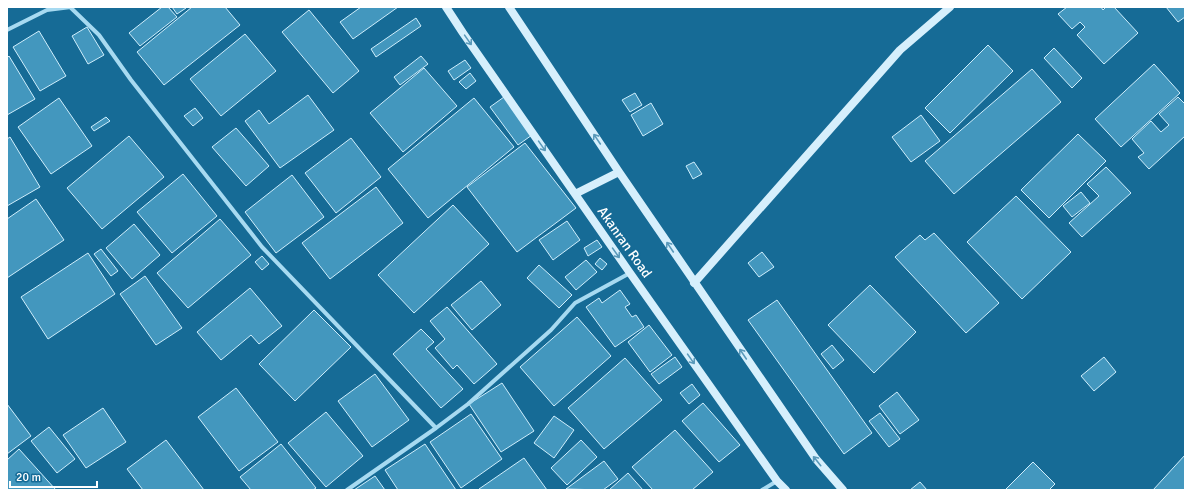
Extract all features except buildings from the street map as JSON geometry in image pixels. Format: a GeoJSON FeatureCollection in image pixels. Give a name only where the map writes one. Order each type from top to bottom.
{"type":"FeatureCollection","features":[{"type":"Feature","properties":{"kind":"main road","name":"Akanran Road"},"geometry":{"type":"LineString","coordinates":[[446,7],[630,273],[777,481],[786,490]]}},
{"type":"Feature","properties":{"kind":"main road"},"geometry":{"type":"LineString","coordinates":[[509,7],[694,283],[816,459],[843,490]]}},
{"type":"Feature","properties":{"kind":"main road"},"geometry":{"type":"LineString","coordinates":[[694,283],[900,50],[950,7]]}},
{"type":"Feature","properties":{"kind":"main road"},"geometry":{"type":"LineString","coordinates":[[575,194],[619,172]]}},
{"type":"Feature","properties":{"kind":"street"},"geometry":{"type":"LineString","coordinates":[[7,30],[47,10],[70,7],[99,35],[131,80],[262,247],[436,428]]}},
{"type":"Feature","properties":{"kind":"street"},"geometry":{"type":"LineString","coordinates":[[347,490],[468,404],[551,330],[575,303],[630,273]]}},
{"type":"Feature","properties":{"kind":"street"},"geometry":{"type":"LineString","coordinates":[[762,490],[777,481]]}}]}
